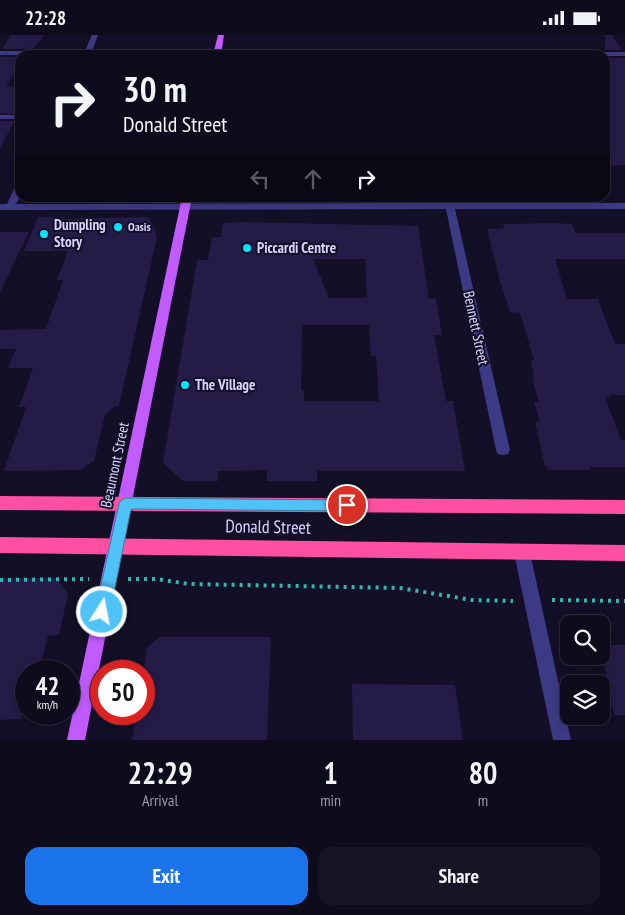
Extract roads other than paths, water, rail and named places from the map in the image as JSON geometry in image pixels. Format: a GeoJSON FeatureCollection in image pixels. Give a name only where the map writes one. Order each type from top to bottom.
{"type":"FeatureCollection","features":[{"type":"Feature","properties":{"kind":"highway","name":"Donald Street"},"geometry":{"type":"LineString","coordinates":[[0,503],[625,507]]}},
{"type":"Feature","properties":{"kind":"highway","name":"Donald Street"},"geometry":{"type":"LineString","coordinates":[[0,545],[625,553]]}},
{"type":"Feature","properties":{"kind":"main road"},"geometry":{"type":"LineString","coordinates":[[218,50],[221,35]]}},
{"type":"Feature","properties":{"kind":"main road","name":"Beaumont Street"},"geometry":{"type":"LineString","coordinates":[[76,740],[187,202]]}},
{"type":"Feature","properties":{"kind":"street"},"geometry":{"type":"LineString","coordinates":[[85,50],[96,35]]}},
{"type":"Feature","properties":{"kind":"street"},"geometry":{"type":"LineString","coordinates":[[0,53],[15,53]]}},
{"type":"Feature","properties":{"kind":"street"},"geometry":{"type":"LineString","coordinates":[[610,54],[625,54]]}},
{"type":"Feature","properties":{"kind":"street"},"geometry":{"type":"LineString","coordinates":[[0,117],[15,117]]}},
{"type":"Feature","properties":{"kind":"street"},"geometry":{"type":"LineString","coordinates":[[5,207],[15,194]]}},
{"type":"Feature","properties":{"kind":"street"},"geometry":{"type":"LineString","coordinates":[[5,207],[71,202],[448,202],[625,206]]}},
{"type":"Feature","properties":{"kind":"street","name":"Bennett Street"},"geometry":{"type":"LineString","coordinates":[[448,202],[503,450]]}},
{"type":"Feature","properties":{"kind":"street"},"geometry":{"type":"LineString","coordinates":[[522,553],[562,740]]}},
{"type":"Feature","properties":{"kind":"place","name":"Oasis"},"geometry":{"type":"Point","coordinates":[118,227]}},
{"type":"Feature","properties":{"kind":"place","name":"Dumpling Story"},"geometry":{"type":"Point","coordinates":[44,234]}},
{"type":"Feature","properties":{"kind":"place","name":"Piccardi Centre"},"geometry":{"type":"Point","coordinates":[247,248]}},
{"type":"Feature","properties":{"kind":"place","name":"The Village"},"geometry":{"type":"Point","coordinates":[185,385]}}]}
